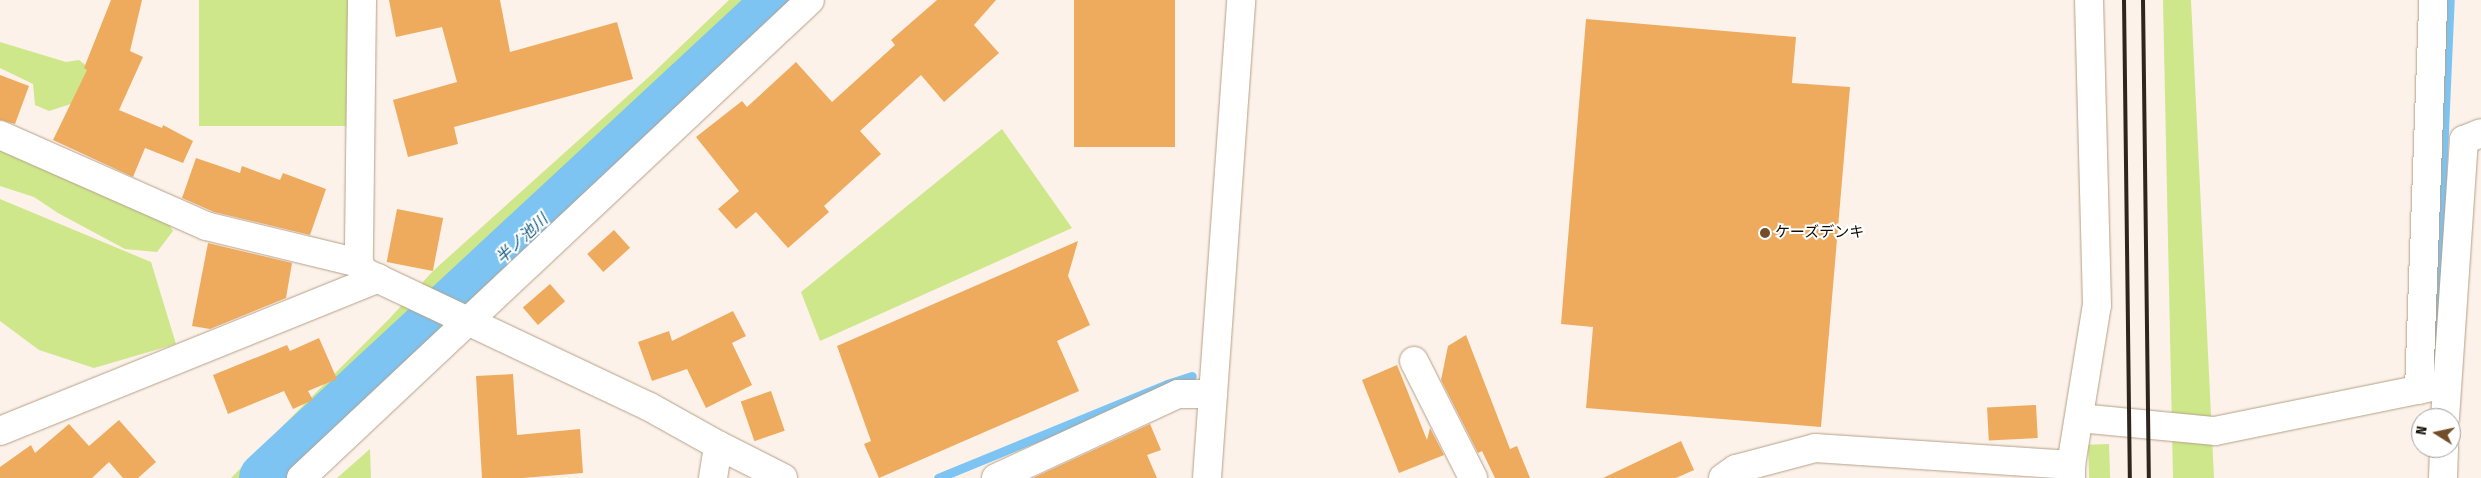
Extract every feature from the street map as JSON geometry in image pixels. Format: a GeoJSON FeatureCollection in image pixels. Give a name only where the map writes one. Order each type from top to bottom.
{"type":"FeatureCollection","features":[{"type":"Feature","properties":{"kind":"street"},"geometry":{"type":"LineString","coordinates":[[362,0],[369,271]]}},
{"type":"Feature","properties":{"kind":"street"},"geometry":{"type":"LineString","coordinates":[[302,478],[810,0]]}},
{"type":"Feature","properties":{"kind":"street"},"geometry":{"type":"LineString","coordinates":[[1207,478],[1241,0]]}},
{"type":"Feature","properties":{"kind":"street"},"geometry":{"type":"LineString","coordinates":[[1722,478],[1736,469],[1815,448],[2071,472],[2097,305],[2089,0]]}},
{"type":"Feature","properties":{"kind":"street"},"geometry":{"type":"LineString","coordinates":[[2419,390],[2433,0]]}},
{"type":"Feature","properties":{"kind":"street"},"geometry":{"type":"LineString","coordinates":[[2445,408],[2464,140],[2481,133]]}},
{"type":"Feature","properties":{"kind":"street"},"geometry":{"type":"LineString","coordinates":[[0,135],[206,226],[369,271],[469,322],[648,406],[783,478]]}},
{"type":"Feature","properties":{"kind":"street"},"geometry":{"type":"LineString","coordinates":[[0,431],[369,271]]}},
{"type":"Feature","properties":{"kind":"street"},"geometry":{"type":"LineString","coordinates":[[1414,361],[1473,478]]}},
{"type":"Feature","properties":{"kind":"street"},"geometry":{"type":"LineString","coordinates":[[2079,418],[2215,431],[2446,384]]}},
{"type":"Feature","properties":{"kind":"street"},"geometry":{"type":"LineString","coordinates":[[996,478],[1178,394],[1213,394]]}},
{"type":"Feature","properties":{"kind":"street"},"geometry":{"type":"LineString","coordinates":[[713,478],[718,445]]}},
{"type":"Feature","properties":{"kind":"street"},"geometry":{"type":"LineString","coordinates":[[2443,478],[2444,458]]}},
{"type":"Feature","properties":{"kind":"green space"},"geometry":{"type":"Polygon","coordinates":[[[199,0],[350,0],[350,126],[199,126],[199,0]]]}},
{"type":"Feature","properties":{"kind":"green space"},"geometry":{"type":"Polygon","coordinates":[[[729,0],[811,0],[293,478],[231,478],[389,319],[433,271],[651,75],[729,0]]]}},
{"type":"Feature","properties":{"kind":"green space"},"geometry":{"type":"Polygon","coordinates":[[[2163,0],[2191,0],[2214,478],[2173,478],[2163,0]]]}},
{"type":"Feature","properties":{"kind":"green space"},"geometry":{"type":"Polygon","coordinates":[[[0,42],[66,62],[79,60],[92,70],[74,103],[49,111],[35,105],[33,84],[0,68],[0,42]]]}},
{"type":"Feature","properties":{"kind":"green space"},"geometry":{"type":"Polygon","coordinates":[[[1002,129],[1072,228],[820,341],[801,292],[1002,129]]]}},
{"type":"Feature","properties":{"kind":"green space"},"geometry":{"type":"Polygon","coordinates":[[[0,135],[167,221],[173,231],[157,252],[125,249],[58,213],[34,197],[0,186],[0,135]]]}},
{"type":"Feature","properties":{"kind":"green space"},"geometry":{"type":"Polygon","coordinates":[[[0,199],[151,262],[176,344],[94,368],[39,350],[0,321],[0,199]]]}},
{"type":"Feature","properties":{"kind":"green space"},"geometry":{"type":"Polygon","coordinates":[[[2109,444],[2110,478],[2089,478],[2088,445],[2109,444]]]}},
{"type":"Feature","properties":{"kind":"green space"},"geometry":{"type":"Polygon","coordinates":[[[370,449],[371,478],[337,478],[370,449]]]}},
{"type":"Feature","properties":{"kind":"building"},"geometry":{"type":"Polygon","coordinates":[[[111,0],[142,0],[130,51],[143,57],[119,110],[162,128],[163,125],[193,141],[183,163],[145,148],[133,177],[53,140],[87,70],[84,68],[111,0]]]}},
{"type":"Feature","properties":{"kind":"building"},"geometry":{"type":"Polygon","coordinates":[[[389,0],[500,0],[510,52],[617,22],[633,79],[454,127],[458,144],[408,157],[393,100],[457,82],[442,27],[396,37],[389,0]]]}},
{"type":"Feature","properties":{"kind":"building"},"geometry":{"type":"Polygon","coordinates":[[[937,0],[996,0],[974,25],[999,53],[944,102],[921,75],[860,131],[881,154],[824,206],[829,212],[788,248],[756,212],[736,229],[718,209],[739,191],[696,137],[742,101],[747,107],[796,62],[832,102],[895,45],[891,40],[937,0]]]}},
{"type":"Feature","properties":{"kind":"building"},"geometry":{"type":"Polygon","coordinates":[[[1074,0],[1175,0],[1175,147],[1074,147],[1074,0]]]}},
{"type":"Feature","properties":{"kind":"building"},"geometry":{"type":"Polygon","coordinates":[[[1586,19],[1796,37],[1792,83],[1850,87],[1821,427],[1586,408],[1593,327],[1561,324],[1586,19]]]}},
{"type":"Feature","properties":{"kind":"building"},"geometry":{"type":"Polygon","coordinates":[[[0,75],[29,86],[15,124],[0,120],[0,75]]]}},
{"type":"Feature","properties":{"kind":"building"},"geometry":{"type":"Polygon","coordinates":[[[196,158],[240,173],[242,166],[280,180],[283,173],[326,189],[310,235],[214,212],[182,198],[196,158]]]}},
{"type":"Feature","properties":{"kind":"building"},"geometry":{"type":"Polygon","coordinates":[[[397,209],[443,218],[433,271],[387,262],[397,209]]]}},
{"type":"Feature","properties":{"kind":"building"},"geometry":{"type":"Polygon","coordinates":[[[614,230],[630,248],[603,272],[587,254],[614,230]]]}},
{"type":"Feature","properties":{"kind":"building"},"geometry":{"type":"Polygon","coordinates":[[[1078,241],[1068,276],[1090,325],[1057,341],[1079,391],[879,478],[864,444],[871,441],[837,346],[1078,241]]]}},
{"type":"Feature","properties":{"kind":"building"},"geometry":{"type":"Polygon","coordinates":[[[208,243],[292,263],[286,298],[210,329],[192,326],[208,243]]]}},
{"type":"Feature","properties":{"kind":"building"},"geometry":{"type":"Polygon","coordinates":[[[550,284],[565,301],[538,325],[523,308],[550,284]]]}},
{"type":"Feature","properties":{"kind":"building"},"geometry":{"type":"Polygon","coordinates":[[[733,311],[746,336],[732,343],[752,385],[706,408],[687,369],[652,381],[638,342],[669,331],[672,341],[733,311]]]}},
{"type":"Feature","properties":{"kind":"building"},"geometry":{"type":"Polygon","coordinates":[[[1466,335],[1510,449],[1517,446],[1530,478],[1495,478],[1482,451],[1478,453],[1441,380],[1448,346],[1466,335]]]}},
{"type":"Feature","properties":{"kind":"building"},"geometry":{"type":"Polygon","coordinates":[[[319,338],[337,379],[308,391],[313,400],[293,409],[284,391],[228,414],[213,375],[287,345],[290,351],[319,338]]]}},
{"type":"Feature","properties":{"kind":"building"},"geometry":{"type":"Polygon","coordinates":[[[1397,365],[1427,440],[1430,428],[1444,455],[1399,473],[1362,380],[1397,365]]]}},
{"type":"Feature","properties":{"kind":"building"},"geometry":{"type":"Polygon","coordinates":[[[513,374],[517,435],[580,429],[583,473],[523,478],[482,478],[476,376],[513,374]]]}},
{"type":"Feature","properties":{"kind":"building"},"geometry":{"type":"Polygon","coordinates":[[[771,391],[785,431],[754,441],[741,401],[771,391]]]}},
{"type":"Feature","properties":{"kind":"building"},"geometry":{"type":"Polygon","coordinates":[[[2036,405],[2038,438],[1989,441],[1987,408],[2036,405]]]}},
{"type":"Feature","properties":{"kind":"building"},"geometry":{"type":"Polygon","coordinates":[[[119,420],[156,462],[138,478],[123,478],[109,462],[92,478],[0,478],[0,467],[31,445],[35,453],[69,424],[89,446],[119,420]]]}},
{"type":"Feature","properties":{"kind":"building"},"geometry":{"type":"Polygon","coordinates":[[[1150,424],[1161,450],[1147,455],[1157,478],[1033,478],[1150,424]]]}},
{"type":"Feature","properties":{"kind":"building"},"geometry":{"type":"Polygon","coordinates":[[[1681,441],[1694,470],[1676,478],[1603,478],[1681,441]]]}},
{"type":"Feature","properties":{"kind":"waterway","name":"半ノ池川"},"geometry":{"type":"LineString","coordinates":[[265,478],[780,0]]}},
{"type":"Feature","properties":{"kind":"waterway"},"geometry":{"type":"LineString","coordinates":[[2433,383],[2450,0]]}},
{"type":"Feature","properties":{"kind":"waterway"},"geometry":{"type":"LineString","coordinates":[[938,478],[1167,384],[1192,376]]}},
{"type":"Feature","properties":{"kind":"railway"},"geometry":{"type":"LineString","coordinates":[[2124,0],[2130,478]]}},
{"type":"Feature","properties":{"kind":"railway"},"geometry":{"type":"LineString","coordinates":[[2143,0],[2149,478]]}},
{"type":"Feature","properties":{"kind":"place","name":"ケーズデンキ"},"geometry":{"type":"Point","coordinates":[1765,233]}}]}
